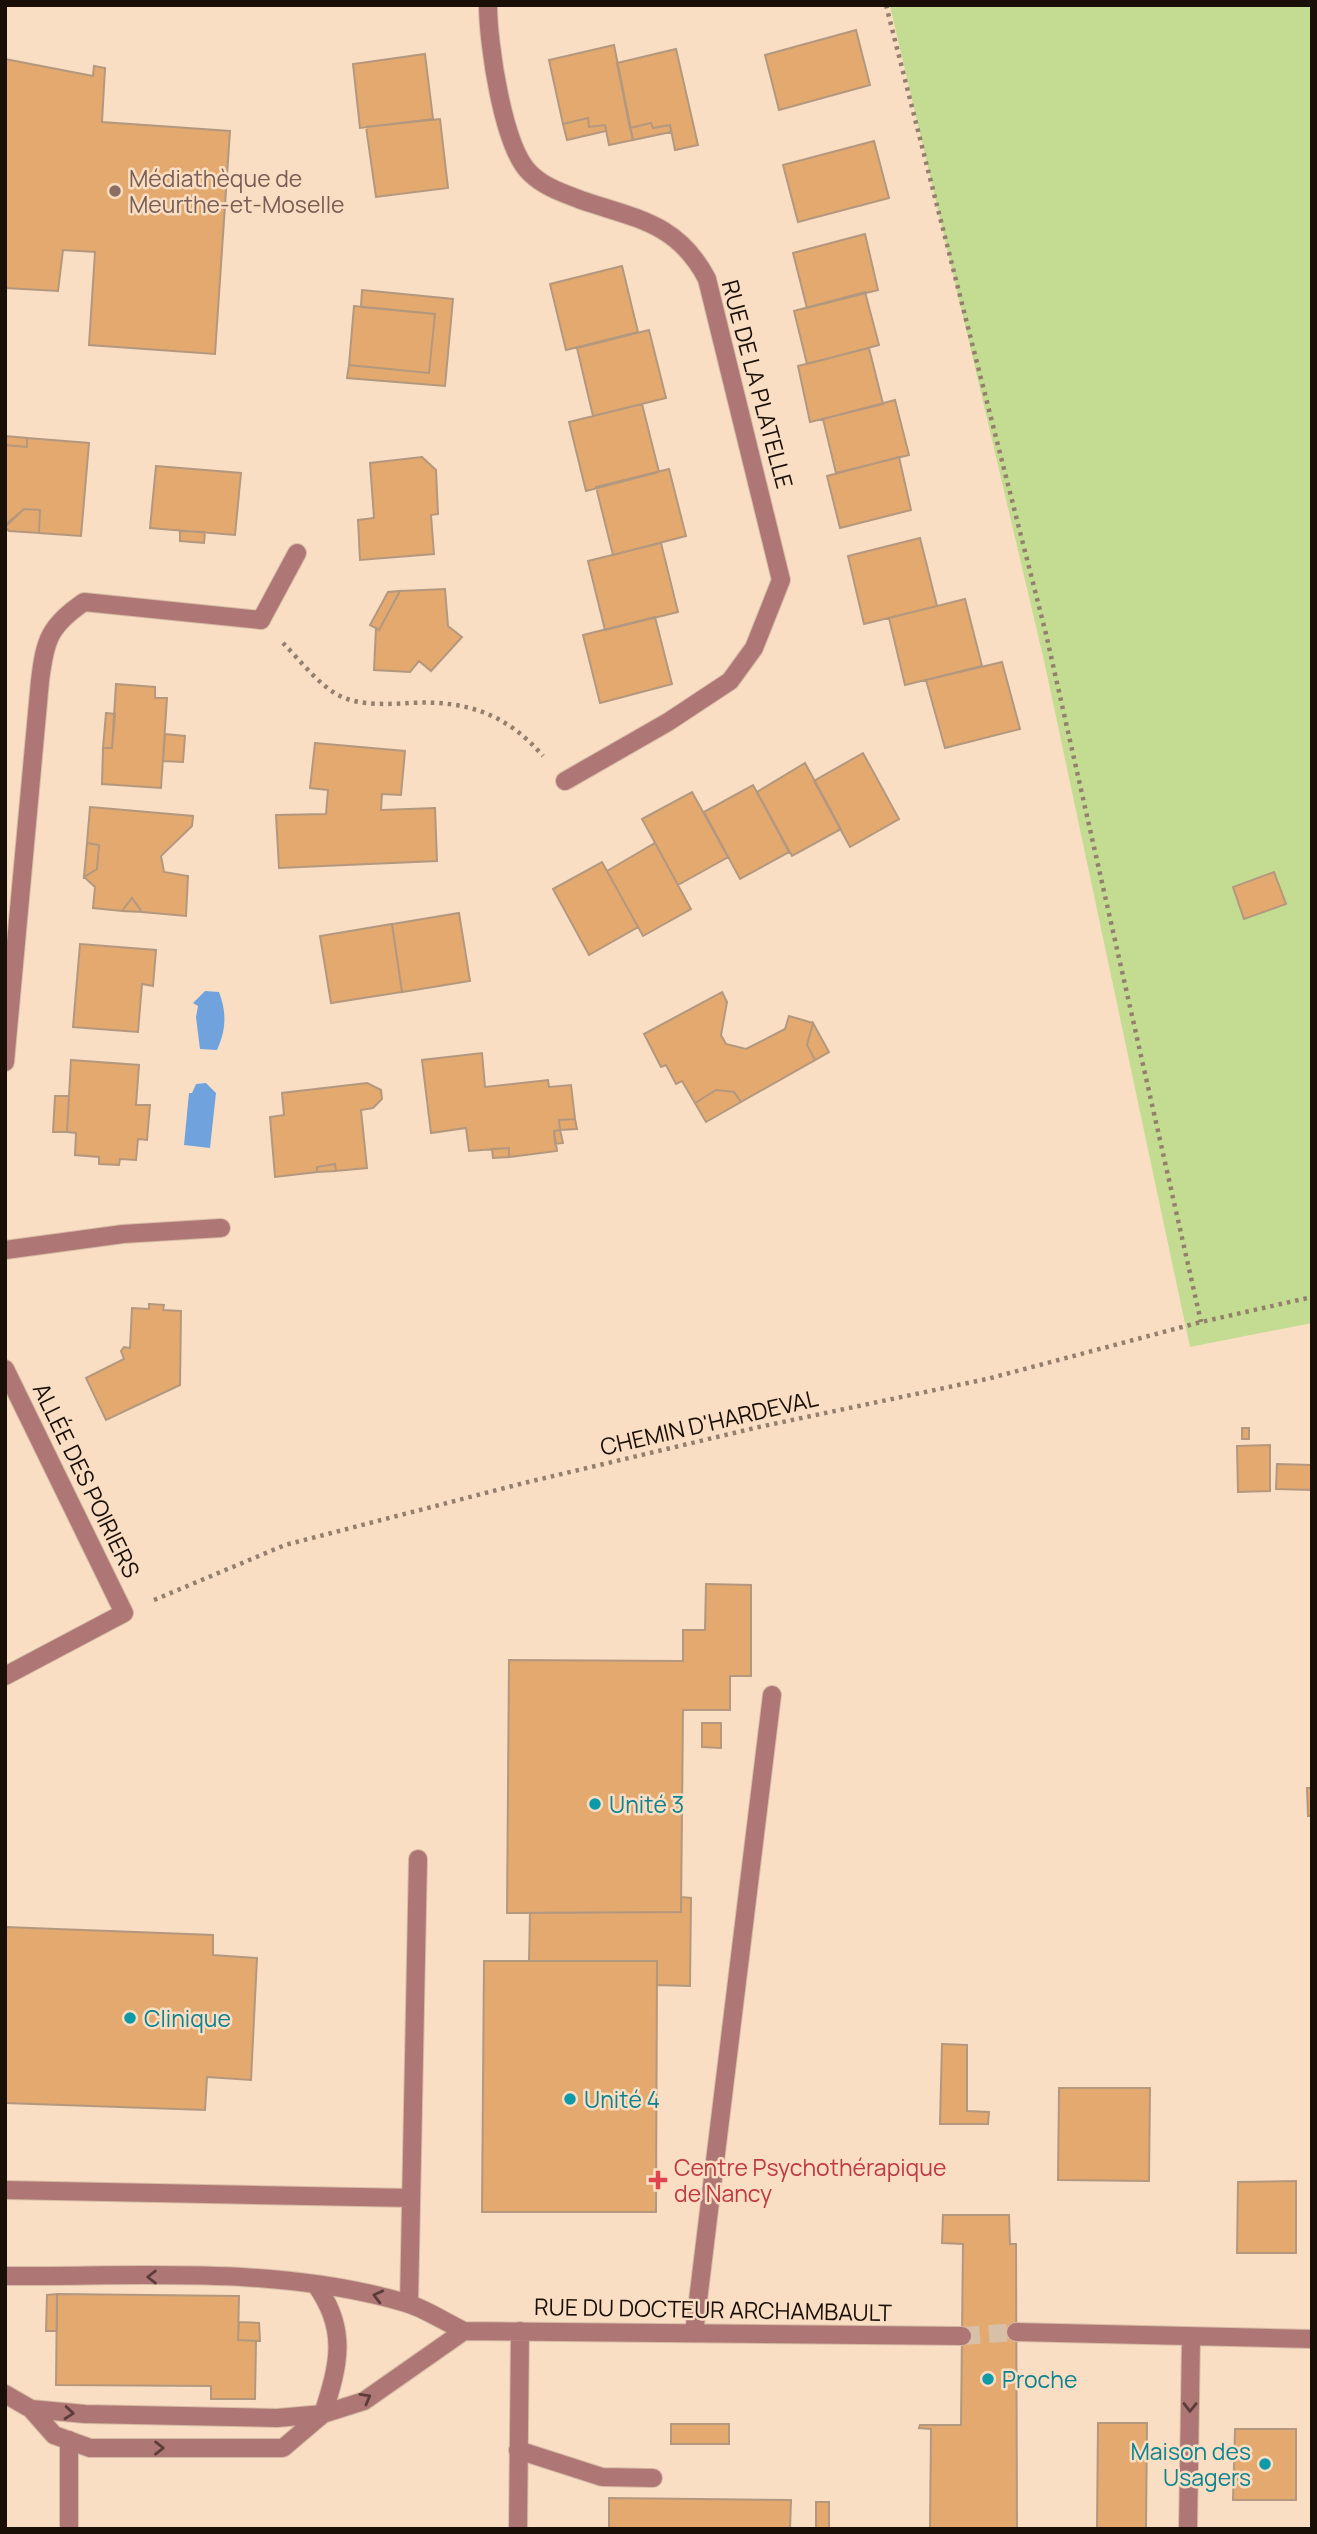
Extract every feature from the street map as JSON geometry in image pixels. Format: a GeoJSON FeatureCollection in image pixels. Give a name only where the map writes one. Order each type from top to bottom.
{"type":"FeatureCollection","features":[{"type":"Feature","properties":{"kind":"street","name":"RUE DE LA PLATELLE"},"geometry":{"type":"LineString","coordinates":[[488,5],[490,45],[512,145],[520,162],[530,174],[560,192],[666,231],[686,245],[707,279],[781,580],[754,648],[730,681],[668,722],[565,781]]}},
{"type":"Feature","properties":{"kind":"street"},"geometry":{"type":"LineString","coordinates":[[5,1062],[44,647],[58,620],[84,602],[261,620],[298,553]]}},
{"type":"Feature","properties":{"kind":"street"},"geometry":{"type":"LineString","coordinates":[[5,1250],[123,1234],[221,1228]]}},
{"type":"Feature","properties":{"kind":"street","name":"ALLÉE DES POIRIERS"},"geometry":{"type":"LineString","coordinates":[[5,1369],[124,1613]]}},
{"type":"Feature","properties":{"kind":"street"},"geometry":{"type":"LineString","coordinates":[[5,1676],[124,1613]]}},
{"type":"Feature","properties":{"kind":"street"},"geometry":{"type":"LineString","coordinates":[[694,2333],[772,1695]]}},
{"type":"Feature","properties":{"kind":"street"},"geometry":{"type":"LineString","coordinates":[[409,2304],[418,1859]]}},
{"type":"Feature","properties":{"kind":"street"},"geometry":{"type":"LineString","coordinates":[[5,2190],[411,2198]]}},
{"type":"Feature","properties":{"kind":"street","name":"RUE DU DOCTEUR ARCHAMBAULT"},"geometry":{"type":"LineString","coordinates":[[5,2276],[276,2278],[409,2304],[464,2330],[962,2336]]}},
{"type":"Feature","properties":{"kind":"street"},"geometry":{"type":"LineString","coordinates":[[5,2393],[31,2409],[54,2435],[90,2448],[282,2448],[323,2414],[337,2372],[338,2327],[316,2284]]}},
{"type":"Feature","properties":{"kind":"street"},"geometry":{"type":"LineString","coordinates":[[31,2409],[85,2414],[263,2418],[323,2414],[364,2401],[464,2330]]}},
{"type":"Feature","properties":{"kind":"street"},"geometry":{"type":"LineString","coordinates":[[518,2529],[520,2331]]}},
{"type":"Feature","properties":{"kind":"street"},"geometry":{"type":"LineString","coordinates":[[1016,2333],[1191,2339],[1312,2339]]}},
{"type":"Feature","properties":{"kind":"street"},"geometry":{"type":"LineString","coordinates":[[1188,2529],[1191,2339]]}},
{"type":"Feature","properties":{"kind":"street"},"geometry":{"type":"LineString","coordinates":[[69,2440],[69,2529]]}},
{"type":"Feature","properties":{"kind":"street"},"geometry":{"type":"LineString","coordinates":[[518,2450],[602,2477],[653,2478]]}},
{"type":"Feature","properties":{"kind":"path"},"geometry":{"type":"LineString","coordinates":[[886,5],[1046,634],[1201,1322]]}},
{"type":"Feature","properties":{"kind":"path"},"geometry":{"type":"LineString","coordinates":[[261,620],[340,696],[372,704],[438,702],[483,710],[527,738],[565,781]]}},
{"type":"Feature","properties":{"kind":"path","name":"CHEMIN D'HARDEVAL"},"geometry":{"type":"LineString","coordinates":[[124,1613],[285,1545],[746,1430],[987,1379],[1201,1322],[1312,1297]]}},
{"type":"Feature","properties":{"kind":"green space"},"geometry":{"type":"Polygon","coordinates":[[[1312,5],[1312,1323],[1190,1347],[1045,665],[890,6],[1312,5]]]}},
{"type":"Feature","properties":{"kind":"water"},"geometry":{"type":"Polygon","coordinates":[[[205,991],[219,992],[223,1007],[224,1028],[217,1050],[200,1049],[196,1017],[198,1006],[193,1003],[205,991]]]}},
{"type":"Feature","properties":{"kind":"water"},"geometry":{"type":"Polygon","coordinates":[[[206,1083],[216,1093],[210,1148],[184,1145],[189,1093],[192,1093],[196,1084],[206,1083]]]}},
{"type":"Feature","properties":{"kind":"building"},"geometry":{"type":"Polygon","coordinates":[[[856,30],[870,85],[779,110],[765,55],[856,30]]]}},
{"type":"Feature","properties":{"kind":"building"},"geometry":{"type":"Polygon","coordinates":[[[614,45],[633,140],[609,145],[605,125],[589,127],[588,118],[563,124],[549,60],[614,45]]]}},
{"type":"Feature","properties":{"kind":"building"},"geometry":{"type":"Polygon","coordinates":[[[676,49],[698,145],[675,150],[670,125],[653,128],[651,123],[630,128],[617,63],[676,49]]]}},
{"type":"Feature","properties":{"kind":"building"},"geometry":{"type":"Polygon","coordinates":[[[425,54],[433,119],[360,128],[353,64],[425,54]]]}},
{"type":"Feature","properties":{"kind":"building","name":"Médiathèque de Meurthe-et-Moselle"},"geometry":{"type":"Polygon","coordinates":[[[5,59],[93,76],[94,66],[105,68],[102,122],[230,131],[215,354],[89,345],[95,252],[63,250],[58,291],[5,288],[5,59]]]}},
{"type":"Feature","properties":{"kind":"building"},"geometry":{"type":"Polygon","coordinates":[[[588,118],[589,127],[605,125],[606,131],[567,140],[563,124],[588,118]]]}},
{"type":"Feature","properties":{"kind":"building"},"geometry":{"type":"Polygon","coordinates":[[[440,119],[448,188],[376,197],[366,127],[440,119]]]}},
{"type":"Feature","properties":{"kind":"building"},"geometry":{"type":"Polygon","coordinates":[[[651,123],[653,128],[670,125],[671,132],[633,140],[630,128],[651,123]]]}},
{"type":"Feature","properties":{"kind":"building"},"geometry":{"type":"Polygon","coordinates":[[[874,141],[889,198],[798,222],[783,165],[874,141]]]}},
{"type":"Feature","properties":{"kind":"building"},"geometry":{"type":"Polygon","coordinates":[[[865,234],[878,290],[807,308],[793,253],[865,234]]]}},
{"type":"Feature","properties":{"kind":"building"},"geometry":{"type":"Polygon","coordinates":[[[622,266],[638,332],[566,350],[550,284],[622,266]]]}},
{"type":"Feature","properties":{"kind":"building"},"geometry":{"type":"Polygon","coordinates":[[[362,290],[453,299],[445,386],[347,378],[349,365],[429,373],[435,314],[361,307],[362,290]]]}},
{"type":"Feature","properties":{"kind":"building"},"geometry":{"type":"Polygon","coordinates":[[[865,292],[879,345],[807,364],[794,311],[865,292]]]}},
{"type":"Feature","properties":{"kind":"building"},"geometry":{"type":"Polygon","coordinates":[[[354,306],[435,314],[429,373],[349,365],[354,306]]]}},
{"type":"Feature","properties":{"kind":"building"},"geometry":{"type":"Polygon","coordinates":[[[649,330],[666,398],[593,416],[577,348],[649,330]]]}},
{"type":"Feature","properties":{"kind":"building"},"geometry":{"type":"Polygon","coordinates":[[[869,348],[883,404],[810,422],[798,366],[869,348]]]}},
{"type":"Feature","properties":{"kind":"building"},"geometry":{"type":"Polygon","coordinates":[[[895,400],[909,455],[836,473],[823,419],[895,400]]]}},
{"type":"Feature","properties":{"kind":"building"},"geometry":{"type":"Polygon","coordinates":[[[642,404],[659,472],[586,491],[569,422],[642,404]]]}},
{"type":"Feature","properties":{"kind":"building"},"geometry":{"type":"Polygon","coordinates":[[[5,436],[27,438],[27,447],[5,445],[5,436]]]}},
{"type":"Feature","properties":{"kind":"building"},"geometry":{"type":"Polygon","coordinates":[[[27,438],[89,443],[81,536],[39,533],[40,510],[24,509],[5,525],[5,445],[27,447],[27,438]]]}},
{"type":"Feature","properties":{"kind":"building"},"geometry":{"type":"Polygon","coordinates":[[[422,457],[436,470],[438,514],[431,515],[434,554],[360,560],[358,520],[374,518],[370,463],[422,457]]]}},
{"type":"Feature","properties":{"kind":"building"},"geometry":{"type":"Polygon","coordinates":[[[899,457],[911,510],[840,528],[827,476],[899,457]]]}},
{"type":"Feature","properties":{"kind":"building"},"geometry":{"type":"Polygon","coordinates":[[[156,466],[241,473],[235,535],[150,528],[156,466]]]}},
{"type":"Feature","properties":{"kind":"building"},"geometry":{"type":"Polygon","coordinates":[[[669,469],[686,536],[613,555],[596,487],[669,469]]]}},
{"type":"Feature","properties":{"kind":"building"},"geometry":{"type":"Polygon","coordinates":[[[24,509],[40,510],[39,533],[9,531],[5,527],[24,509]]]}},
{"type":"Feature","properties":{"kind":"building"},"geometry":{"type":"Polygon","coordinates":[[[180,531],[205,532],[204,543],[180,541],[180,531]]]}},
{"type":"Feature","properties":{"kind":"building"},"geometry":{"type":"Polygon","coordinates":[[[920,538],[937,606],[864,624],[848,556],[920,538]]]}},
{"type":"Feature","properties":{"kind":"building"},"geometry":{"type":"Polygon","coordinates":[[[661,543],[678,612],[605,630],[588,561],[661,543]]]}},
{"type":"Feature","properties":{"kind":"building"},"geometry":{"type":"Polygon","coordinates":[[[445,589],[448,626],[462,637],[431,671],[419,661],[410,672],[374,670],[376,628],[379,630],[400,591],[445,589]]]}},
{"type":"Feature","properties":{"kind":"building"},"geometry":{"type":"Polygon","coordinates":[[[400,591],[379,630],[370,625],[388,592],[400,591]]]}},
{"type":"Feature","properties":{"kind":"building"},"geometry":{"type":"Polygon","coordinates":[[[965,599],[982,666],[905,685],[889,618],[965,599]]]}},
{"type":"Feature","properties":{"kind":"building"},"geometry":{"type":"Polygon","coordinates":[[[655,617],[672,684],[600,703],[583,635],[655,617]]]}},
{"type":"Feature","properties":{"kind":"building"},"geometry":{"type":"Polygon","coordinates":[[[1002,662],[1020,729],[945,748],[926,680],[1002,662]]]}},
{"type":"Feature","properties":{"kind":"building"},"geometry":{"type":"Polygon","coordinates":[[[116,684],[155,687],[155,698],[167,698],[161,788],[102,784],[103,748],[112,748],[116,684]]]}},
{"type":"Feature","properties":{"kind":"building"},"geometry":{"type":"Polygon","coordinates":[[[106,713],[115,714],[112,748],[103,748],[106,713]]]}},
{"type":"Feature","properties":{"kind":"building"},"geometry":{"type":"Polygon","coordinates":[[[165,734],[185,736],[183,762],[163,761],[165,734]]]}},
{"type":"Feature","properties":{"kind":"building"},"geometry":{"type":"Polygon","coordinates":[[[315,743],[405,751],[401,795],[382,794],[381,810],[435,808],[437,861],[279,868],[276,815],[326,814],[328,790],[310,788],[315,743]]]}},
{"type":"Feature","properties":{"kind":"building"},"geometry":{"type":"Polygon","coordinates":[[[863,753],[899,819],[850,847],[814,781],[863,753]]]}},
{"type":"Feature","properties":{"kind":"building"},"geometry":{"type":"Polygon","coordinates":[[[805,763],[841,829],[792,856],[757,792],[805,763]]]}},
{"type":"Feature","properties":{"kind":"building"},"geometry":{"type":"Polygon","coordinates":[[[753,785],[789,852],[740,879],[704,812],[753,785]]]}},
{"type":"Feature","properties":{"kind":"building"},"geometry":{"type":"Polygon","coordinates":[[[692,792],[728,857],[678,885],[642,819],[692,792]]]}},
{"type":"Feature","properties":{"kind":"building"},"geometry":{"type":"Polygon","coordinates":[[[90,807],[193,816],[192,826],[161,856],[164,872],[188,876],[186,916],[142,912],[132,898],[122,911],[93,908],[95,887],[84,877],[97,869],[99,845],[87,843],[90,807]]]}},
{"type":"Feature","properties":{"kind":"building"},"geometry":{"type":"Polygon","coordinates":[[[87,843],[99,845],[97,869],[84,877],[87,843]]]}},
{"type":"Feature","properties":{"kind":"building"},"geometry":{"type":"Polygon","coordinates":[[[655,843],[691,909],[643,936],[607,871],[655,843]]]}},
{"type":"Feature","properties":{"kind":"building"},"geometry":{"type":"Polygon","coordinates":[[[602,862],[638,927],[589,955],[553,889],[602,862]]]}},
{"type":"Feature","properties":{"kind":"building"},"geometry":{"type":"Polygon","coordinates":[[[1274,872],[1286,904],[1244,919],[1233,887],[1274,872]]]}},
{"type":"Feature","properties":{"kind":"building"},"geometry":{"type":"Polygon","coordinates":[[[132,898],[142,912],[122,911],[132,898]]]}},
{"type":"Feature","properties":{"kind":"building"},"geometry":{"type":"Polygon","coordinates":[[[459,913],[470,981],[402,992],[392,924],[459,913]]]}},
{"type":"Feature","properties":{"kind":"building"},"geometry":{"type":"Polygon","coordinates":[[[392,924],[402,992],[331,1003],[320,936],[392,924]]]}},
{"type":"Feature","properties":{"kind":"building"},"geometry":{"type":"Polygon","coordinates":[[[80,944],[156,950],[153,986],[142,984],[138,1032],[73,1027],[80,944]]]}},
{"type":"Feature","properties":{"kind":"building"},"geometry":{"type":"Polygon","coordinates":[[[722,992],[727,1002],[721,1035],[726,1044],[746,1049],[785,1029],[789,1016],[813,1023],[807,1045],[815,1060],[741,1102],[734,1092],[716,1090],[695,1103],[682,1081],[676,1084],[666,1065],[661,1067],[644,1034],[722,992]]]}},
{"type":"Feature","properties":{"kind":"building"},"geometry":{"type":"Polygon","coordinates":[[[813,1023],[829,1052],[815,1060],[807,1045],[813,1023]]]}},
{"type":"Feature","properties":{"kind":"building"},"geometry":{"type":"Polygon","coordinates":[[[482,1053],[485,1087],[548,1080],[549,1087],[571,1085],[575,1119],[559,1120],[560,1130],[554,1131],[557,1151],[509,1157],[509,1148],[469,1151],[466,1128],[431,1133],[422,1060],[482,1053]]]}},
{"type":"Feature","properties":{"kind":"building"},"geometry":{"type":"Polygon","coordinates":[[[71,1060],[139,1065],[136,1105],[150,1105],[147,1140],[138,1139],[136,1160],[120,1159],[119,1165],[99,1164],[99,1157],[75,1155],[76,1133],[67,1132],[71,1060]]]}},
{"type":"Feature","properties":{"kind":"building"},"geometry":{"type":"Polygon","coordinates":[[[367,1083],[381,1090],[382,1099],[373,1108],[361,1110],[367,1168],[336,1171],[335,1164],[317,1167],[317,1172],[275,1177],[270,1117],[284,1115],[282,1093],[367,1083]]]}},
{"type":"Feature","properties":{"kind":"building"},"geometry":{"type":"Polygon","coordinates":[[[716,1090],[734,1092],[741,1102],[706,1122],[695,1103],[716,1090]]]}},
{"type":"Feature","properties":{"kind":"building"},"geometry":{"type":"Polygon","coordinates":[[[55,1096],[69,1096],[67,1132],[53,1132],[55,1096]]]}},
{"type":"Feature","properties":{"kind":"building"},"geometry":{"type":"Polygon","coordinates":[[[575,1119],[577,1129],[560,1130],[559,1120],[575,1119]]]}},
{"type":"Feature","properties":{"kind":"building"},"geometry":{"type":"Polygon","coordinates":[[[560,1130],[563,1143],[555,1144],[554,1131],[560,1130]]]}},
{"type":"Feature","properties":{"kind":"building"},"geometry":{"type":"Polygon","coordinates":[[[509,1148],[509,1157],[493,1158],[492,1149],[509,1148]]]}},
{"type":"Feature","properties":{"kind":"building"},"geometry":{"type":"Polygon","coordinates":[[[335,1164],[336,1171],[317,1172],[317,1167],[335,1164]]]}},
{"type":"Feature","properties":{"kind":"building"},"geometry":{"type":"Polygon","coordinates":[[[149,1304],[164,1305],[163,1310],[181,1311],[180,1385],[106,1420],[86,1378],[124,1359],[121,1351],[124,1347],[130,1348],[132,1308],[149,1309],[149,1304]]]}},
{"type":"Feature","properties":{"kind":"building"},"geometry":{"type":"Polygon","coordinates":[[[1242,1428],[1249,1428],[1249,1439],[1242,1439],[1242,1428]]]}},
{"type":"Feature","properties":{"kind":"building"},"geometry":{"type":"Polygon","coordinates":[[[1270,1445],[1270,1491],[1238,1492],[1237,1446],[1270,1445]]]}},
{"type":"Feature","properties":{"kind":"building"},"geometry":{"type":"Polygon","coordinates":[[[1277,1464],[1312,1465],[1312,1490],[1276,1489],[1277,1464]]]}},
{"type":"Feature","properties":{"kind":"building","name":"Unité 3"},"geometry":{"type":"Polygon","coordinates":[[[706,1584],[751,1585],[751,1676],[730,1676],[730,1710],[683,1710],[681,1912],[507,1913],[509,1660],[683,1661],[683,1630],[705,1630],[706,1584]]]}},
{"type":"Feature","properties":{"kind":"building"},"geometry":{"type":"Polygon","coordinates":[[[702,1723],[721,1723],[721,1748],[702,1747],[702,1723]]]}},
{"type":"Feature","properties":{"kind":"building"},"geometry":{"type":"Polygon","coordinates":[[[1307,1788],[1312,1788],[1312,1816],[1308,1816],[1307,1788]]]}},
{"type":"Feature","properties":{"kind":"building"},"geometry":{"type":"Polygon","coordinates":[[[681,1897],[691,1898],[690,1986],[657,1985],[657,1961],[529,1961],[530,1913],[681,1912],[681,1897]]]}},
{"type":"Feature","properties":{"kind":"building","name":"Clinique"},"geometry":{"type":"Polygon","coordinates":[[[5,1927],[213,1935],[213,1955],[257,1958],[251,2080],[207,2077],[205,2110],[5,2103],[5,1927]]]}},
{"type":"Feature","properties":{"kind":"building","name":"Unité 4"},"geometry":{"type":"Polygon","coordinates":[[[484,1961],[657,1961],[656,2212],[482,2212],[484,1961]]]}},
{"type":"Feature","properties":{"kind":"building"},"geometry":{"type":"Polygon","coordinates":[[[942,2044],[967,2045],[967,2111],[989,2112],[988,2124],[940,2124],[942,2044]]]}},
{"type":"Feature","properties":{"kind":"building"},"geometry":{"type":"Polygon","coordinates":[[[1059,2088],[1150,2088],[1149,2181],[1058,2180],[1059,2088]]]}},
{"type":"Feature","properties":{"kind":"building"},"geometry":{"type":"Polygon","coordinates":[[[1296,2181],[1296,2253],[1237,2253],[1238,2182],[1296,2181]]]}},
{"type":"Feature","properties":{"kind":"building","name":"Proche"},"geometry":{"type":"Polygon","coordinates":[[[943,2215],[1009,2215],[1010,2244],[1016,2244],[1017,2529],[930,2529],[931,2429],[919,2428],[920,2425],[961,2425],[963,2244],[942,2243],[943,2215]]]}},
{"type":"Feature","properties":{"kind":"building"},"geometry":{"type":"Polygon","coordinates":[[[57,2294],[239,2296],[238,2340],[256,2341],[255,2399],[211,2399],[211,2386],[56,2385],[57,2294]]]}},
{"type":"Feature","properties":{"kind":"building"},"geometry":{"type":"Polygon","coordinates":[[[57,2294],[57,2331],[46,2331],[47,2295],[57,2294]]]}},
{"type":"Feature","properties":{"kind":"building"},"geometry":{"type":"Polygon","coordinates":[[[239,2322],[259,2323],[260,2341],[238,2340],[239,2322]]]}},
{"type":"Feature","properties":{"kind":"building"},"geometry":{"type":"Polygon","coordinates":[[[1098,2423],[1147,2423],[1146,2529],[1097,2529],[1098,2423]]]}},
{"type":"Feature","properties":{"kind":"building"},"geometry":{"type":"Polygon","coordinates":[[[671,2424],[729,2424],[729,2444],[671,2444],[671,2424]]]}},
{"type":"Feature","properties":{"kind":"building","name":"Maison des Usagers"},"geometry":{"type":"Polygon","coordinates":[[[1235,2429],[1296,2429],[1296,2500],[1233,2500],[1235,2429]]]}},
{"type":"Feature","properties":{"kind":"building"},"geometry":{"type":"Polygon","coordinates":[[[609,2498],[791,2500],[790,2529],[609,2529],[609,2498]]]}},
{"type":"Feature","properties":{"kind":"building"},"geometry":{"type":"Polygon","coordinates":[[[816,2502],[829,2502],[829,2529],[816,2529],[816,2502]]]}},
{"type":"Feature","properties":{"kind":"tunnel"},"geometry":{"type":"LineString","coordinates":[[962,2336],[1016,2332]]}},
{"type":"Feature","properties":{"kind":"place","name":"Médiathèque de Meurthe-et-Moselle"},"geometry":{"type":"Point","coordinates":[115,191]}},
{"type":"Feature","properties":{"kind":"place","name":"Unité 3"},"geometry":{"type":"Point","coordinates":[595,1804]}},
{"type":"Feature","properties":{"kind":"place","name":"Clinique"},"geometry":{"type":"Point","coordinates":[130,2018]}},
{"type":"Feature","properties":{"kind":"place","name":"Unité 4"},"geometry":{"type":"Point","coordinates":[570,2099]}},
{"type":"Feature","properties":{"kind":"place","name":"Centre Psychothérapique de Nancy"},"geometry":{"type":"Point","coordinates":[658,2180]}},
{"type":"Feature","properties":{"kind":"place","name":"Proche"},"geometry":{"type":"Point","coordinates":[988,2379]}},
{"type":"Feature","properties":{"kind":"place","name":"Maison des Usagers"},"geometry":{"type":"Point","coordinates":[1265,2464]}}]}
